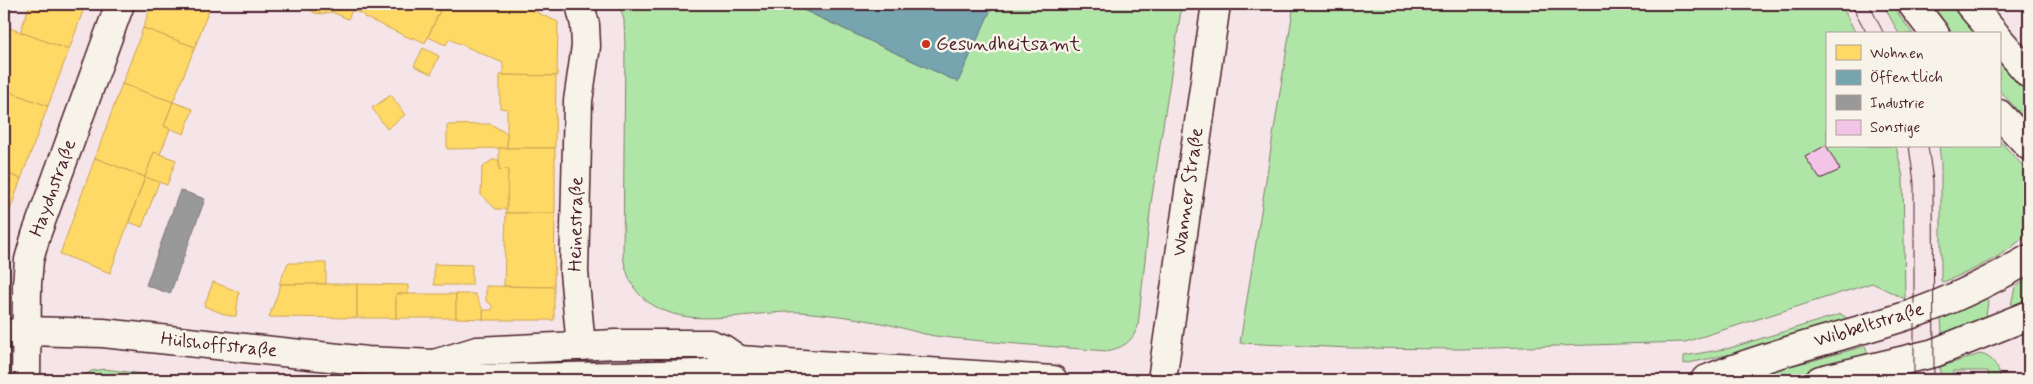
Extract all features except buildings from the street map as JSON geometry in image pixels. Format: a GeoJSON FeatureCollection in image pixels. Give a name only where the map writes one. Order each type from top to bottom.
{"type":"FeatureCollection","features":[{"type":"Feature","properties":{"kind":"street","name":"Haydnstraße"},"geometry":{"type":"LineString","coordinates":[[26,380],[15,333],[29,260],[36,235],[120,4]]}},
{"type":"Feature","properties":{"kind":"street","name":"Heinestraße"},"geometry":{"type":"LineString","coordinates":[[580,4],[585,25],[586,46],[578,101],[574,272],[581,346]]}},
{"type":"Feature","properties":{"kind":"street","name":"Wanner Straße"},"geometry":{"type":"LineString","coordinates":[[1162,380],[1216,4]]}},
{"type":"Feature","properties":{"kind":"street"},"geometry":{"type":"LineString","coordinates":[[1912,4],[1933,32]]}},
{"type":"Feature","properties":{"kind":"street"},"geometry":{"type":"LineString","coordinates":[[1970,4],[1993,32]]}},
{"type":"Feature","properties":{"kind":"street"},"geometry":{"type":"LineString","coordinates":[[2000,40],[2029,74]]}},
{"type":"Feature","properties":{"kind":"street"},"geometry":{"type":"LineString","coordinates":[[2000,115],[2029,146]]}},
{"type":"Feature","properties":{"kind":"street","name":"Wibbeltstraße"},"geometry":{"type":"LineString","coordinates":[[1705,380],[1744,364],[1913,314],[1998,276],[2029,259]]}},
{"type":"Feature","properties":{"kind":"street","name":"Wibbeltstraße"},"geometry":{"type":"LineString","coordinates":[[1820,380],[1934,353],[2029,315]]}},
{"type":"Feature","properties":{"kind":"street","name":"Hülshoffstraße"},"geometry":{"type":"LineString","coordinates":[[15,333],[103,333],[367,361],[434,364],[476,379],[699,374],[720,371],[739,360]]}},
{"type":"Feature","properties":{"kind":"street"},"geometry":{"type":"LineString","coordinates":[[581,346],[710,344],[723,349],[739,360],[1053,380]]}},
{"type":"Feature","properties":{"kind":"street","name":"Hülshoffstraße"},"geometry":{"type":"LineString","coordinates":[[434,364],[477,350],[581,346]]}},
{"type":"Feature","properties":{"kind":"green space"},"geometry":{"type":"Polygon","coordinates":[[[619,4],[790,4],[958,82],[992,7],[986,4],[1182,4],[1151,203],[1138,326],[1133,337],[1126,344],[1106,351],[935,336],[867,320],[801,312],[696,318],[680,316],[665,311],[648,302],[636,290],[628,276],[623,257],[625,48],[624,20],[619,4]]]}},
{"type":"Feature","properties":{"kind":"green space"},"geometry":{"type":"Polygon","coordinates":[[[1294,4],[1841,4],[1855,32],[1826,32],[1826,148],[1896,148],[1903,177],[1905,299],[1872,283],[1685,342],[1461,349],[1349,348],[1240,343],[1294,4]]]}},
{"type":"Feature","properties":{"kind":"green space"},"geometry":{"type":"Polygon","coordinates":[[[1883,4],[1891,4],[1912,32],[1898,32],[1883,4]]]}},
{"type":"Feature","properties":{"kind":"green space"},"geometry":{"type":"Polygon","coordinates":[[[1931,4],[1954,4],[1975,32],[1952,32],[1931,4]]]}},
{"type":"Feature","properties":{"kind":"green space"},"geometry":{"type":"Polygon","coordinates":[[[2000,60],[2029,92],[2029,123],[2000,91],[2000,60]]]}},
{"type":"Feature","properties":{"kind":"green space"},"geometry":{"type":"Polygon","coordinates":[[[2000,141],[2025,168],[2029,177],[2029,232],[1989,262],[1943,282],[1941,281],[1941,163],[1939,148],[2000,148],[2000,141]]]}},
{"type":"Feature","properties":{"kind":"green space"},"geometry":{"type":"Polygon","coordinates":[[[2029,278],[2029,298],[2011,305],[2015,287],[2029,278]]]}},
{"type":"Feature","properties":{"kind":"green space"},"geometry":{"type":"Polygon","coordinates":[[[1986,299],[1988,302],[1986,317],[1942,334],[1941,318],[1986,299]]]}},
{"type":"Feature","properties":{"kind":"green space"},"geometry":{"type":"Polygon","coordinates":[[[1841,314],[1852,322],[1765,347],[1684,364],[1684,356],[1730,348],[1841,314]]]}},
{"type":"Feature","properties":{"kind":"green space"},"geometry":{"type":"Polygon","coordinates":[[[1865,346],[1869,357],[1834,368],[1778,380],[1736,380],[1739,376],[1811,361],[1865,346]]]}},
{"type":"Feature","properties":{"kind":"green space"},"geometry":{"type":"Polygon","coordinates":[[[1980,354],[1985,355],[1995,363],[2001,380],[1989,380],[1988,371],[1953,371],[1953,380],[1940,380],[1940,367],[1980,354]]]}},
{"type":"Feature","properties":{"kind":"green space"},"geometry":{"type":"Polygon","coordinates":[[[104,369],[191,380],[75,380],[92,371],[104,369]]]}},
{"type":"Feature","properties":{"kind":"tram line"},"geometry":{"type":"LineString","coordinates":[[1851,4],[1866,32]]}},
{"type":"Feature","properties":{"kind":"tram line"},"geometry":{"type":"LineString","coordinates":[[1869,4],[1883,32]]}},
{"type":"Feature","properties":{"kind":"tram line"},"geometry":{"type":"LineString","coordinates":[[1909,148],[1914,183],[1914,380]]}},
{"type":"Feature","properties":{"kind":"tram line"},"geometry":{"type":"LineString","coordinates":[[1928,148],[1933,181],[1934,380]]}},
{"type":"Feature","properties":{"kind":"place","name":"Gesundheitsamt"},"geometry":{"type":"Point","coordinates":[926,44]}}]}
